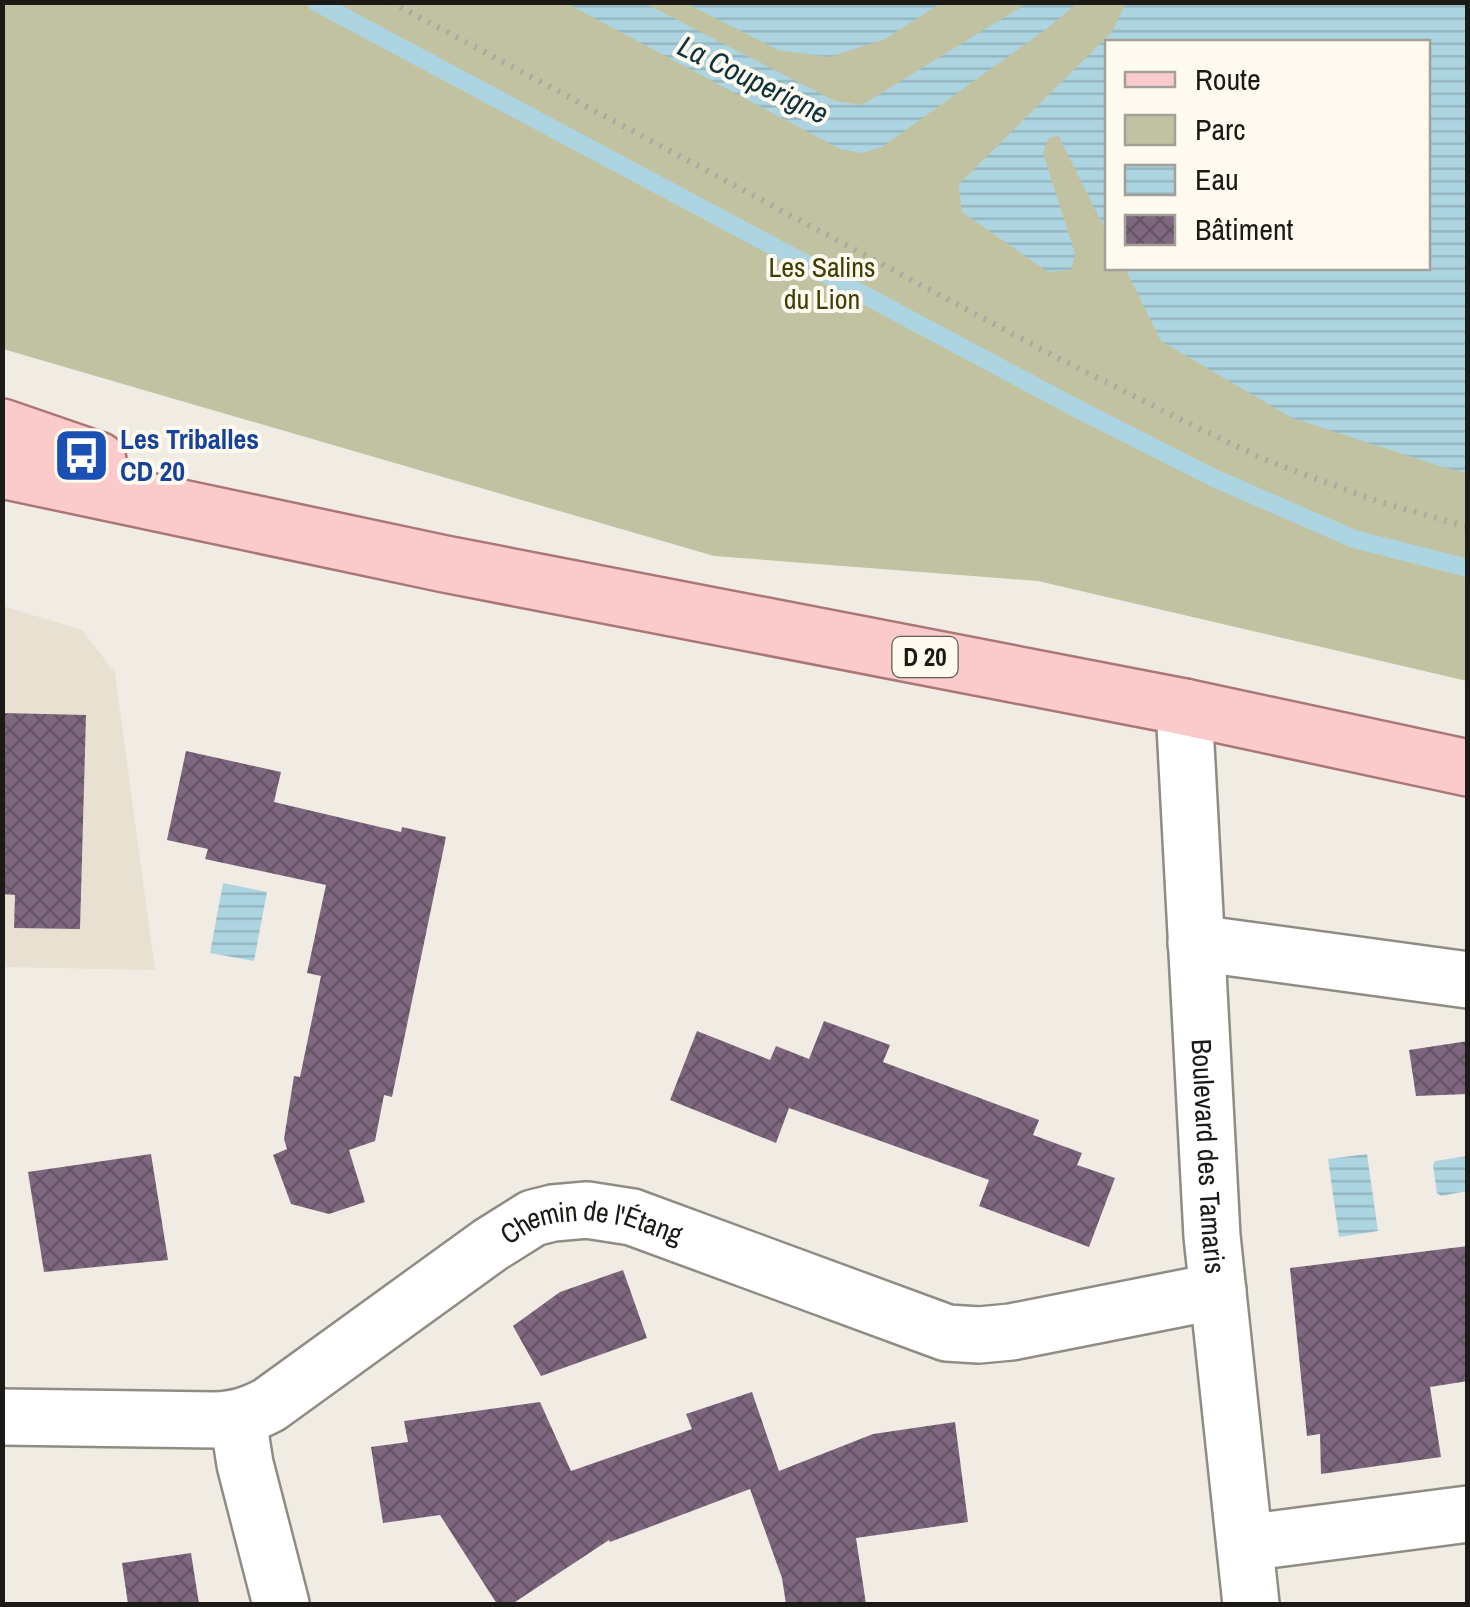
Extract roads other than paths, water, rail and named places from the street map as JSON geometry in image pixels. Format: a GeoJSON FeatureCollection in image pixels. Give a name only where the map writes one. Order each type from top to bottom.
{"type":"FeatureCollection","features":[{"type":"Feature","properties":{"kind":"main road","name":"D 20"},"geometry":{"type":"LineString","coordinates":[[2,427],[382,550]]}},
{"type":"Feature","properties":{"kind":"main road","name":"D 20"},"geometry":{"type":"LineString","coordinates":[[2,470],[382,550],[1184,707],[1468,768]]}},
{"type":"Feature","properties":{"kind":"street","name":"Boulevard des Tamaris"},"geometry":{"type":"LineString","coordinates":[[1184,707],[1212,1236],[1251,1604]]}},
{"type":"Feature","properties":{"kind":"street"},"geometry":{"type":"LineString","coordinates":[[1196,943],[1468,980]]}},
{"type":"Feature","properties":{"kind":"street","name":"Chemin de l'Étang"},"geometry":{"type":"LineString","coordinates":[[2,1416],[238,1419],[269,1405],[490,1245],[533,1218],[554,1213],[588,1210],[632,1217],[947,1334],[1011,1332],[1218,1290]]}},
{"type":"Feature","properties":{"kind":"street"},"geometry":{"type":"LineString","coordinates":[[238,1419],[245,1464],[281,1604]]}},
{"type":"Feature","properties":{"kind":"street"},"geometry":{"type":"LineString","coordinates":[[1245,1543],[1468,1514]]}},
{"type":"Feature","properties":{"kind":"water","name":"La Couperigne"},"geometry":{"type":"Polygon","coordinates":[[[566,3],[644,3],[835,101],[862,105],[1024,3],[1077,3],[882,147],[862,153],[840,149],[566,3]]]}},
{"type":"Feature","properties":{"kind":"water"},"geometry":{"type":"Polygon","coordinates":[[[686,3],[941,3],[885,39],[830,57],[778,50],[686,3]]]}},
{"type":"Feature","properties":{"kind":"water"},"geometry":{"type":"Polygon","coordinates":[[[1126,3],[1467,3],[1467,473],[1292,418],[1161,341],[1126,270],[1430,270],[1430,40],[1105,40],[1105,229],[1058,135],[1048,139],[1043,153],[1075,254],[1071,270],[1048,272],[962,212],[959,184],[1112,32],[1126,3]]]}},
{"type":"Feature","properties":{"kind":"water"},"geometry":{"type":"Polygon","coordinates":[[[223,883],[267,892],[254,961],[210,953],[223,883]]]}},
{"type":"Feature","properties":{"kind":"water"},"geometry":{"type":"Polygon","coordinates":[[[1367,1154],[1378,1231],[1339,1237],[1328,1159],[1367,1154]]]}},
{"type":"Feature","properties":{"kind":"water"},"geometry":{"type":"Polygon","coordinates":[[[1467,1156],[1467,1191],[1441,1196],[1437,1193],[1435,1161],[1467,1156]]]}},
{"type":"Feature","properties":{"kind":"waterway"},"geometry":{"type":"LineString","coordinates":[[316,2],[1214,478],[1354,539],[1468,568]]}},
{"type":"Feature","properties":{"kind":"place","name":"Les Triballes CD 20"},"geometry":{"type":"Point","coordinates":[81,455]}},
{"type":"Feature","properties":{"kind":"park label","name":"Les Salins du Lion"},"geometry":{"type":"Point","coordinates":[822,283]}}]}
